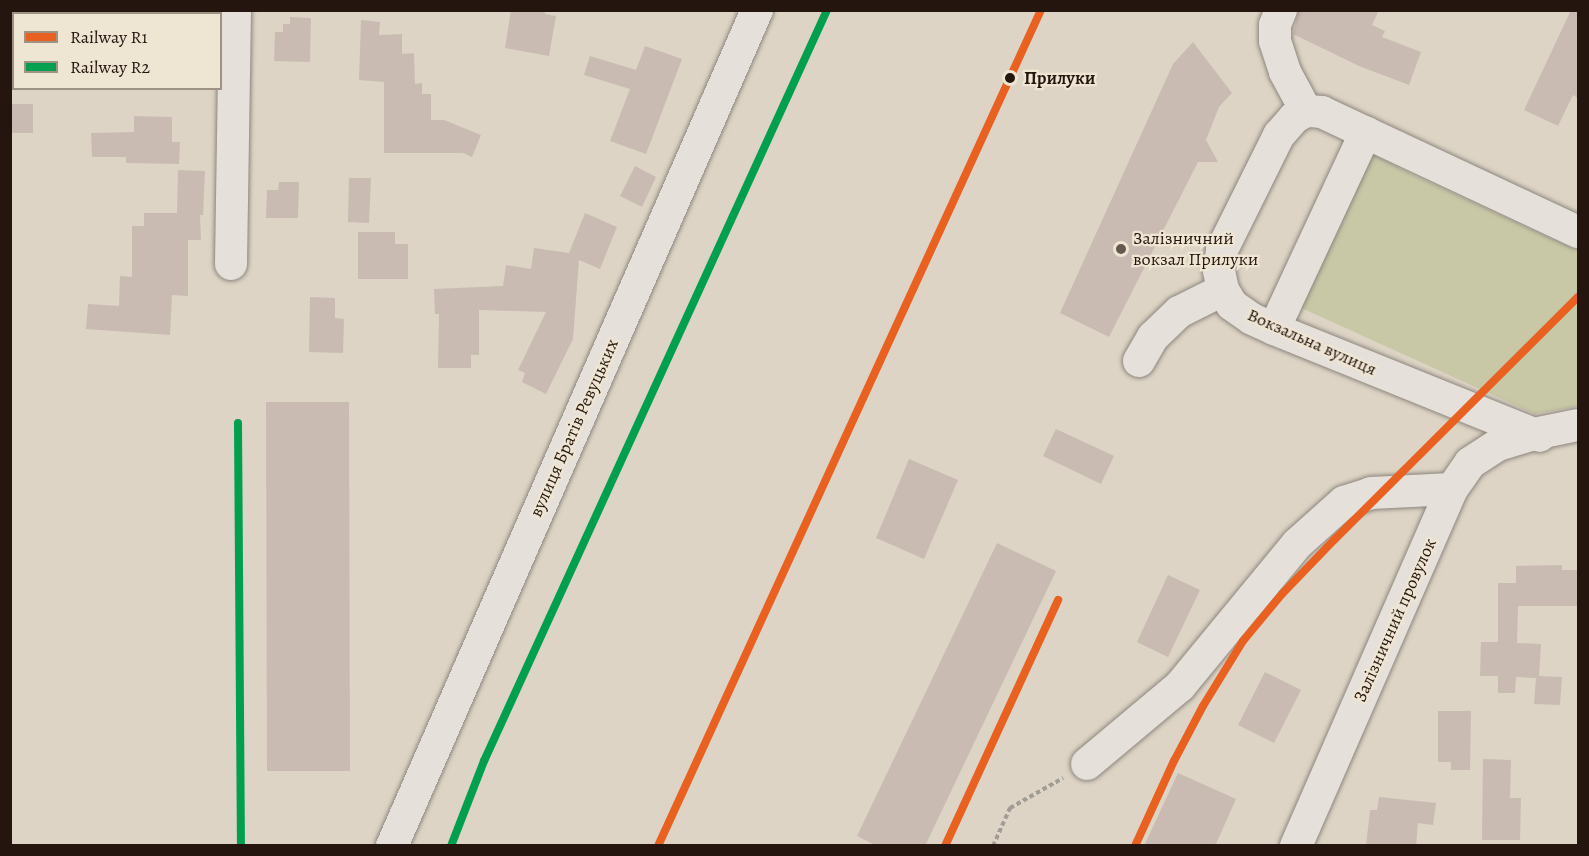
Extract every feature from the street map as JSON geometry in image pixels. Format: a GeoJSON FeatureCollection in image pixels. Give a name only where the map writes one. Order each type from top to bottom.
{"type":"FeatureCollection","features":[{"type":"Feature","properties":{"kind":"street"},"geometry":{"type":"LineString","coordinates":[[231,264],[235,10]]}},
{"type":"Feature","properties":{"kind":"street","name":"вулиця Братів Ревуцьких"},"geometry":{"type":"LineString","coordinates":[[392,846],[757,10]]}},
{"type":"Feature","properties":{"kind":"street"},"geometry":{"type":"LineString","coordinates":[[1281,10],[1275,25],[1275,41],[1285,72],[1306,111]]}},
{"type":"Feature","properties":{"kind":"street"},"geometry":{"type":"LineString","coordinates":[[1139,362],[1153,337],[1179,312],[1223,290],[1220,271],[1222,250],[1279,135],[1294,118],[1306,111],[1322,112],[1578,232]]}},
{"type":"Feature","properties":{"kind":"street"},"geometry":{"type":"LineString","coordinates":[[1274,329],[1365,132]]}},
{"type":"Feature","properties":{"kind":"street","name":"Вокзальна вулиця"},"geometry":{"type":"LineString","coordinates":[[1223,290],[1232,305],[1252,319],[1274,329],[1534,434],[1578,447]]}},
{"type":"Feature","properties":{"kind":"street"},"geometry":{"type":"LineString","coordinates":[[1534,434],[1578,425]]}},
{"type":"Feature","properties":{"kind":"street","name":"Залізничний провулок"},"geometry":{"type":"LineString","coordinates":[[1296,846],[1452,489],[1470,463],[1498,445],[1534,434]]}},
{"type":"Feature","properties":{"kind":"street"},"geometry":{"type":"LineString","coordinates":[[1087,764],[1180,686],[1297,544],[1344,502],[1371,493],[1452,489]]}},
{"type":"Feature","properties":{"kind":"path"},"geometry":{"type":"LineString","coordinates":[[993,846],[1010,808],[1087,764]]}},
{"type":"Feature","properties":{"kind":"green space"},"geometry":{"type":"Polygon","coordinates":[[[1369,152],[1413,175],[1578,251],[1578,406],[1535,414],[1297,306],[1369,152]]]}},
{"type":"Feature","properties":{"kind":"building"},"geometry":{"type":"Polygon","coordinates":[[[511,10],[545,10],[545,14],[556,16],[549,56],[505,48],[511,10]]]}},
{"type":"Feature","properties":{"kind":"building"},"geometry":{"type":"Polygon","coordinates":[[[1299,10],[1379,10],[1372,25],[1385,31],[1382,37],[1421,52],[1409,85],[1359,66],[1293,34],[1299,10]]]}},
{"type":"Feature","properties":{"kind":"building"},"geometry":{"type":"Polygon","coordinates":[[[1571,10],[1578,10],[1578,98],[1573,95],[1558,126],[1524,110],[1571,10]]]}},
{"type":"Feature","properties":{"kind":"building"},"geometry":{"type":"Polygon","coordinates":[[[290,17],[311,18],[310,62],[274,61],[275,32],[283,32],[283,24],[290,24],[290,17]]]}},
{"type":"Feature","properties":{"kind":"building"},"geometry":{"type":"Polygon","coordinates":[[[361,20],[380,22],[379,35],[402,34],[402,54],[414,53],[415,84],[422,83],[422,94],[431,94],[431,120],[444,120],[481,135],[472,157],[463,153],[384,153],[384,82],[359,80],[361,20]]]}},
{"type":"Feature","properties":{"kind":"building","name":"Залізничний вокзал Прилуки"},"geometry":{"type":"Polygon","coordinates":[[[1193,42],[1232,93],[1219,107],[1206,140],[1218,162],[1198,162],[1109,337],[1060,313],[1173,64],[1193,42]]]}},
{"type":"Feature","properties":{"kind":"building"},"geometry":{"type":"Polygon","coordinates":[[[645,46],[682,59],[646,154],[610,141],[630,89],[584,75],[590,56],[636,70],[645,46]]]}},
{"type":"Feature","properties":{"kind":"building"},"geometry":{"type":"Polygon","coordinates":[[[11,104],[33,104],[33,133],[11,133],[11,104]]]}},
{"type":"Feature","properties":{"kind":"building"},"geometry":{"type":"Polygon","coordinates":[[[134,116],[172,117],[172,142],[180,142],[179,164],[126,163],[126,157],[92,157],[91,133],[134,132],[134,116]]]}},
{"type":"Feature","properties":{"kind":"building"},"geometry":{"type":"Polygon","coordinates":[[[635,166],[656,177],[642,207],[620,196],[635,166]]]}},
{"type":"Feature","properties":{"kind":"building"},"geometry":{"type":"Polygon","coordinates":[[[178,170],[205,171],[203,215],[200,215],[201,240],[188,240],[188,296],[172,295],[170,335],[86,329],[88,304],[119,306],[120,276],[132,277],[132,226],[144,226],[144,213],[177,213],[178,170]]]}},
{"type":"Feature","properties":{"kind":"building"},"geometry":{"type":"Polygon","coordinates":[[[349,178],[371,178],[369,223],[348,222],[349,178]]]}},
{"type":"Feature","properties":{"kind":"building"},"geometry":{"type":"Polygon","coordinates":[[[279,182],[299,182],[298,218],[266,218],[267,190],[278,190],[279,182]]]}},
{"type":"Feature","properties":{"kind":"building"},"geometry":{"type":"Polygon","coordinates":[[[585,213],[617,227],[600,269],[579,260],[573,339],[546,394],[522,382],[525,373],[518,370],[546,312],[479,310],[479,355],[471,355],[471,368],[438,368],[439,314],[435,314],[434,289],[503,286],[506,265],[531,269],[534,248],[569,253],[585,213]]]}},
{"type":"Feature","properties":{"kind":"building"},"geometry":{"type":"Polygon","coordinates":[[[358,232],[395,232],[395,244],[408,244],[408,279],[358,279],[358,232]]]}},
{"type":"Feature","properties":{"kind":"building"},"geometry":{"type":"Polygon","coordinates":[[[310,297],[335,298],[335,318],[344,319],[343,353],[309,352],[310,297]]]}},
{"type":"Feature","properties":{"kind":"building"},"geometry":{"type":"Polygon","coordinates":[[[266,402],[349,402],[350,771],[267,771],[266,402]]]}},
{"type":"Feature","properties":{"kind":"building"},"geometry":{"type":"Polygon","coordinates":[[[1056,429],[1114,456],[1101,484],[1043,456],[1056,429]]]}},
{"type":"Feature","properties":{"kind":"building"},"geometry":{"type":"Polygon","coordinates":[[[909,459],[958,480],[924,559],[876,538],[909,459]]]}},
{"type":"Feature","properties":{"kind":"building"},"geometry":{"type":"Polygon","coordinates":[[[997,543],[1056,571],[925,846],[877,846],[857,836],[997,543]]]}},
{"type":"Feature","properties":{"kind":"building"},"geometry":{"type":"Polygon","coordinates":[[[1562,565],[1562,570],[1578,570],[1578,606],[1518,606],[1517,643],[1541,644],[1539,676],[1562,677],[1560,705],[1534,704],[1536,678],[1516,677],[1515,693],[1498,693],[1498,676],[1480,676],[1481,642],[1498,642],[1498,583],[1516,583],[1516,566],[1562,565]]]}},
{"type":"Feature","properties":{"kind":"building"},"geometry":{"type":"Polygon","coordinates":[[[1168,575],[1200,590],[1168,657],[1137,642],[1168,575]]]}},
{"type":"Feature","properties":{"kind":"building"},"geometry":{"type":"Polygon","coordinates":[[[1265,672],[1301,690],[1274,743],[1238,725],[1265,672]]]}},
{"type":"Feature","properties":{"kind":"building"},"geometry":{"type":"Polygon","coordinates":[[[1438,711],[1471,711],[1470,770],[1451,770],[1451,762],[1438,762],[1438,711]]]}},
{"type":"Feature","properties":{"kind":"building"},"geometry":{"type":"Polygon","coordinates":[[[1483,759],[1511,760],[1510,798],[1521,798],[1520,840],[1482,840],[1483,759]]]}},
{"type":"Feature","properties":{"kind":"building"},"geometry":{"type":"Polygon","coordinates":[[[1178,773],[1236,799],[1215,846],[1144,846],[1178,773]]]}},
{"type":"Feature","properties":{"kind":"building"},"geometry":{"type":"Polygon","coordinates":[[[1379,797],[1436,803],[1433,825],[1418,823],[1416,846],[1366,846],[1370,810],[1377,810],[1379,797]]]}},
{"type":"Feature","properties":{"kind":"rail line","name":"R2"},"geometry":{"type":"LineString","coordinates":[[451,846],[484,761],[827,10]]}},
{"type":"Feature","properties":{"kind":"rail line","name":"R1"},"geometry":{"type":"LineString","coordinates":[[658,846],[1041,10]]}},
{"type":"Feature","properties":{"kind":"rail line","name":"R1"},"geometry":{"type":"LineString","coordinates":[[1135,846],[1174,761],[1203,706],[1243,641],[1282,594],[1335,539],[1578,297]]}},
{"type":"Feature","properties":{"kind":"rail line","name":"R2"},"geometry":{"type":"LineString","coordinates":[[238,423],[241,846]]}},
{"type":"Feature","properties":{"kind":"rail line","name":"R1"},"geometry":{"type":"LineString","coordinates":[[945,846],[1058,600]]}},
{"type":"Feature","properties":{"kind":"place","name":"Прилуки"},"geometry":{"type":"Point","coordinates":[1010,78]}},
{"type":"Feature","properties":{"kind":"place","name":"Залізничний вокзал Прилуки"},"geometry":{"type":"Point","coordinates":[1121,249]}}]}
